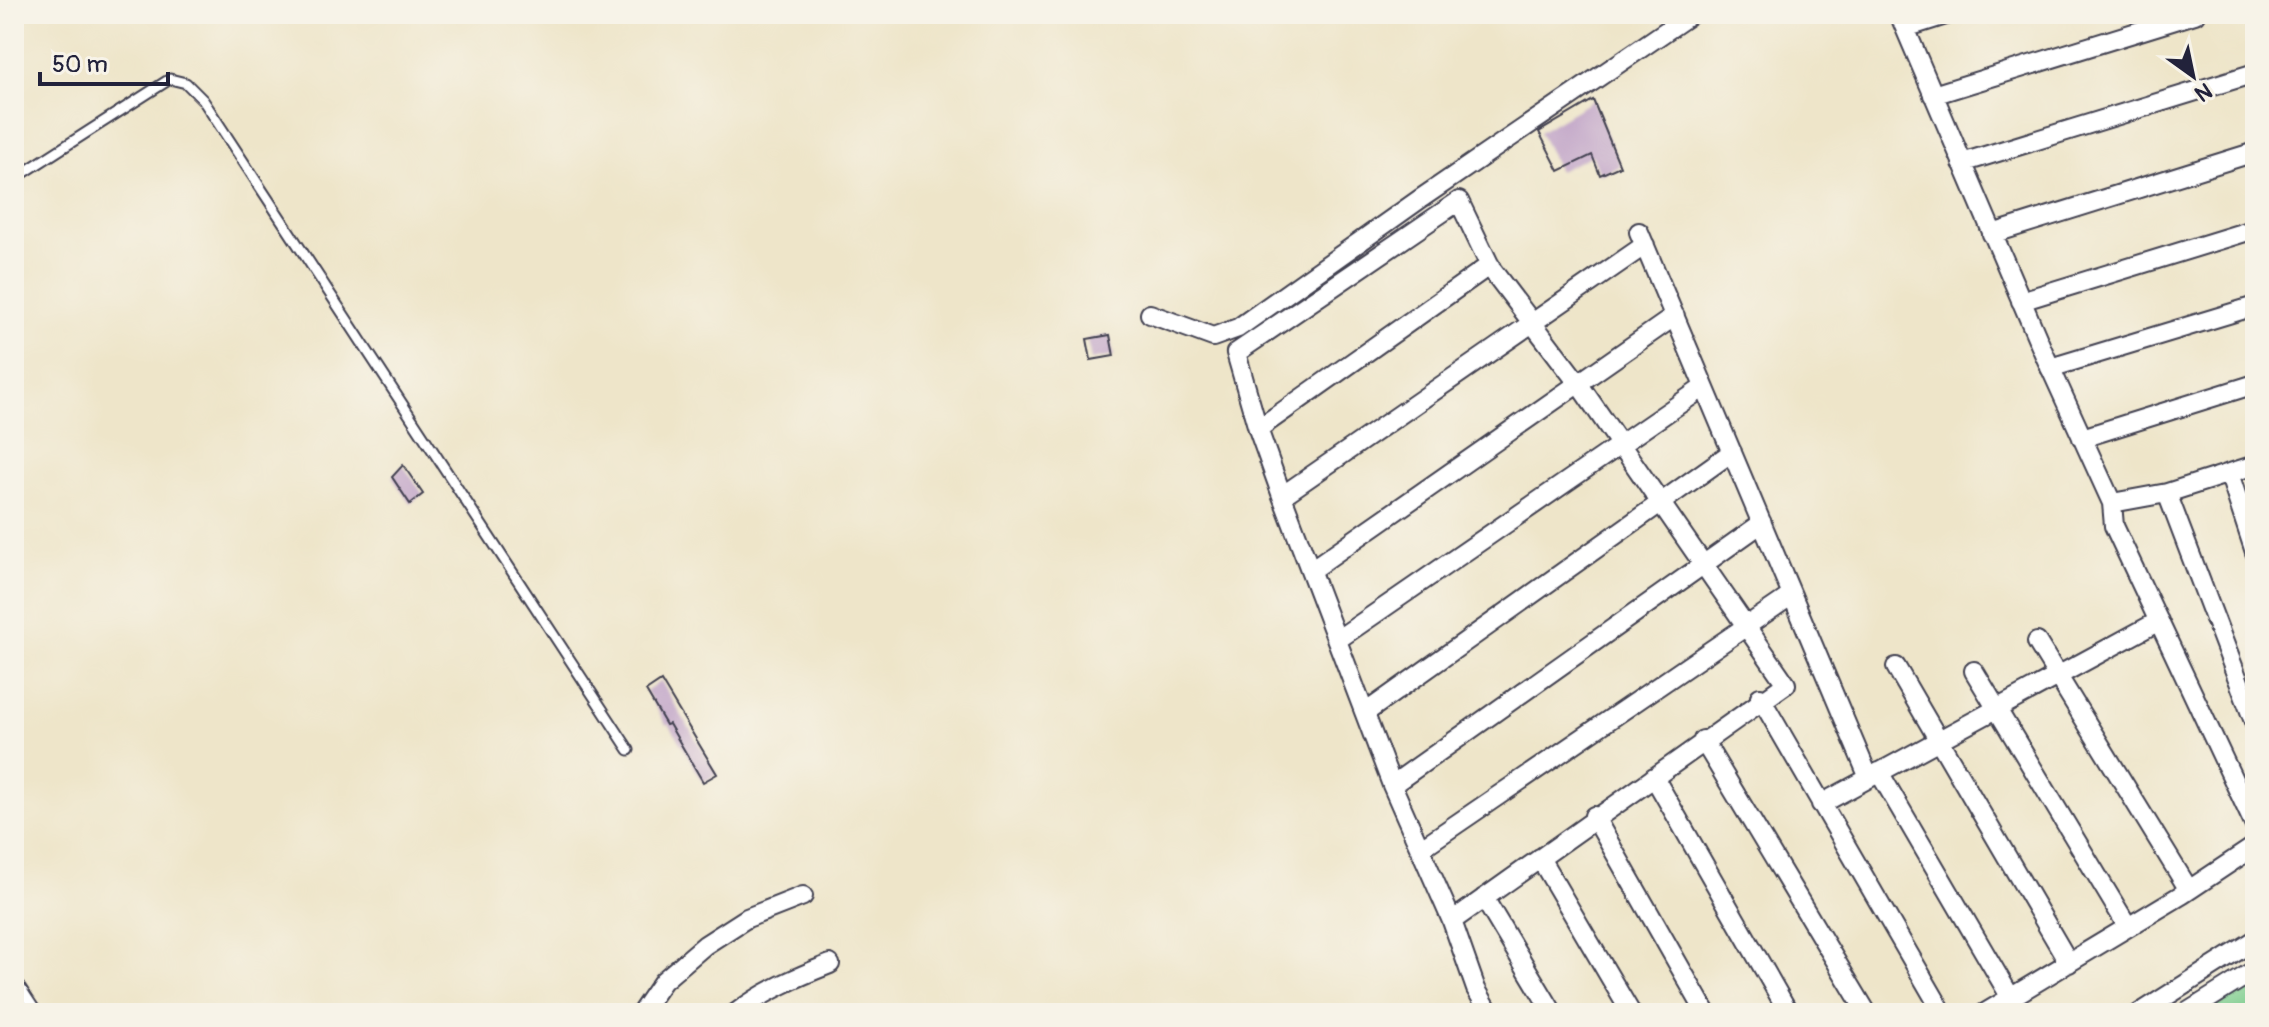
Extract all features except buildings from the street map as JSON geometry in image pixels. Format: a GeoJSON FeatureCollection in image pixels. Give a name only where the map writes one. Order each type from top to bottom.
{"type":"FeatureCollection","features":[{"type":"Feature","properties":{"kind":"street"},"geometry":{"type":"LineString","coordinates":[[1150,314],[1213,337],[1238,328],[1691,14]]}},
{"type":"Feature","properties":{"kind":"street"},"geometry":{"type":"LineString","coordinates":[[1949,14],[1902,21],[2050,368],[2112,503],[2114,526],[2255,826]]}},
{"type":"Feature","properties":{"kind":"street"},"geometry":{"type":"LineString","coordinates":[[1933,95],[2195,14]]}},
{"type":"Feature","properties":{"kind":"street"},"geometry":{"type":"LineString","coordinates":[[1962,163],[2255,73]]}},
{"type":"Feature","properties":{"kind":"street"},"geometry":{"type":"LineString","coordinates":[[1992,234],[2255,152]]}},
{"type":"Feature","properties":{"kind":"street"},"geometry":{"type":"LineString","coordinates":[[1452,921],[1786,684],[1578,383],[1490,265],[1459,201],[1236,353],[1282,496],[1392,785],[1452,921],[1476,989],[1490,1013]]}},
{"type":"Feature","properties":{"kind":"street"},"geometry":{"type":"LineString","coordinates":[[2021,301],[2255,229]]}},
{"type":"Feature","properties":{"kind":"street"},"geometry":{"type":"LineString","coordinates":[[1282,496],[1532,323],[1642,238],[1792,595],[1874,775],[2011,998]]}},
{"type":"Feature","properties":{"kind":"street"},"geometry":{"type":"LineString","coordinates":[[1258,429],[1490,265]]}},
{"type":"Feature","properties":{"kind":"street"},"geometry":{"type":"LineString","coordinates":[[2050,368],[2255,306]]}},
{"type":"Feature","properties":{"kind":"street"},"geometry":{"type":"LineString","coordinates":[[1311,570],[1675,316]]}},
{"type":"Feature","properties":{"kind":"street"},"geometry":{"type":"LineString","coordinates":[[2082,438],[2255,384]]}},
{"type":"Feature","properties":{"kind":"street"},"geometry":{"type":"LineString","coordinates":[[1337,640],[1704,387]]}},
{"type":"Feature","properties":{"kind":"street"},"geometry":{"type":"LineString","coordinates":[[1365,713],[1732,452]]}},
{"type":"Feature","properties":{"kind":"street"},"geometry":{"type":"LineString","coordinates":[[2112,503],[2167,493],[2255,465]]}},
{"type":"Feature","properties":{"kind":"street"},"geometry":{"type":"LineString","coordinates":[[2229,473],[2255,552]]}},
{"type":"Feature","properties":{"kind":"street"},"geometry":{"type":"LineString","coordinates":[[2167,493],[2255,724]]}},
{"type":"Feature","properties":{"kind":"street"},"geometry":{"type":"LineString","coordinates":[[1392,785],[1762,523]]}},
{"type":"Feature","properties":{"kind":"street"},"geometry":{"type":"LineString","coordinates":[[1420,849],[1792,595]]}},
{"type":"Feature","properties":{"kind":"street"},"geometry":{"type":"LineString","coordinates":[[1821,804],[2159,621]]}},
{"type":"Feature","properties":{"kind":"street"},"geometry":{"type":"LineString","coordinates":[[2037,642],[2189,890]]}},
{"type":"Feature","properties":{"kind":"street"},"geometry":{"type":"LineString","coordinates":[[1896,667],[2069,963]]}},
{"type":"Feature","properties":{"kind":"street"},"geometry":{"type":"LineString","coordinates":[[1974,671],[2128,927]]}},
{"type":"Feature","properties":{"kind":"street"},"geometry":{"type":"LineString","coordinates":[[1761,699],[1943,1013]]}},
{"type":"Feature","properties":{"kind":"street"},"geometry":{"type":"LineString","coordinates":[[1704,741],[1867,1013]]}},
{"type":"Feature","properties":{"kind":"street"},"geometry":{"type":"LineString","coordinates":[[1654,777],[1789,1013]]}},
{"type":"Feature","properties":{"kind":"street"},"geometry":{"type":"LineString","coordinates":[[1594,818],[1706,1013]]}},
{"type":"Feature","properties":{"kind":"street"},"geometry":{"type":"LineString","coordinates":[[1985,1013],[2189,890],[2255,846]]}},
{"type":"Feature","properties":{"kind":"street"},"geometry":{"type":"LineString","coordinates":[[1540,858],[1631,1013]]}},
{"type":"Feature","properties":{"kind":"street"},"geometry":{"type":"LineString","coordinates":[[641,1013],[663,981],[705,945],[747,918],[803,896]]}},
{"type":"Feature","properties":{"kind":"street"},"geometry":{"type":"LineString","coordinates":[[1484,898],[1553,1013]]}},
{"type":"Feature","properties":{"kind":"street"},"geometry":{"type":"LineString","coordinates":[[2140,1013],[2255,940]]}},
{"type":"Feature","properties":{"kind":"street"},"geometry":{"type":"LineString","coordinates":[[736,1013],[798,977],[830,964]]}},
{"type":"Feature","properties":{"kind":"street"},"geometry":{"type":"LineString","coordinates":[[2186,1013],[2255,970]]}},
{"type":"Feature","properties":{"kind":"lane"},"geometry":{"type":"LineString","coordinates":[[14,179],[170,79],[186,83],[212,113],[629,750]]}},
{"type":"Feature","properties":{"kind":"lane"},"geometry":{"type":"LineString","coordinates":[[14,978],[37,1013]]}},
{"type":"Feature","properties":{"kind":"green space"},"geometry":{"type":"Polygon","coordinates":[[[2255,984],[2255,1013],[2205,1013],[2255,984]]]}}]}
